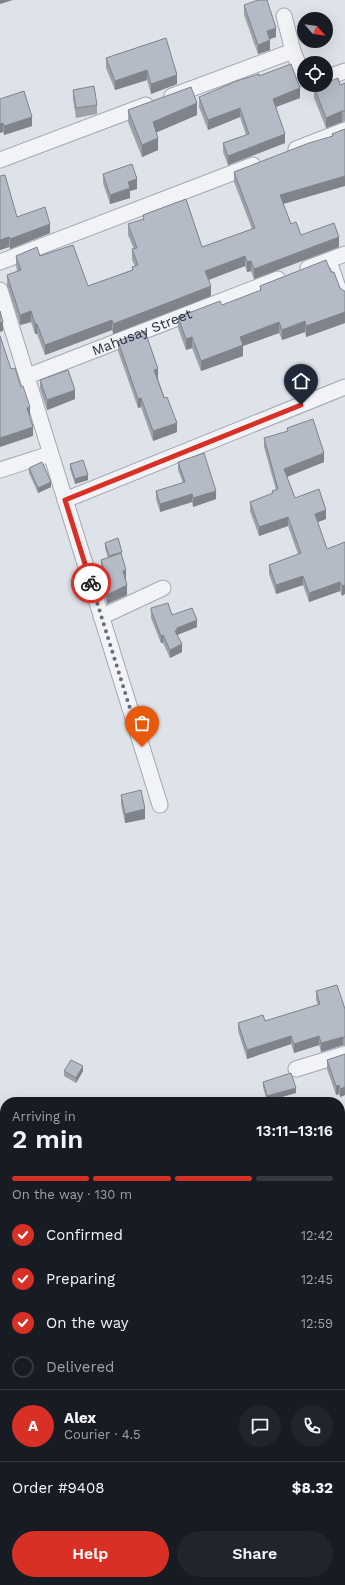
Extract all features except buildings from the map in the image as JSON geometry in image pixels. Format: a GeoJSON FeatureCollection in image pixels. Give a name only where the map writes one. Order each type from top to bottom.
{"type":"FeatureCollection","features":[{"type":"Feature","properties":{"kind":"street"},"geometry":{"type":"LineString","coordinates":[[284,16],[297,60]]}},
{"type":"Feature","properties":{"kind":"street"},"geometry":{"type":"LineString","coordinates":[[0,160],[294,52]]}},
{"type":"Feature","properties":{"kind":"street"},"geometry":{"type":"LineString","coordinates":[[333,75],[345,71]]}},
{"type":"Feature","properties":{"kind":"street"},"geometry":{"type":"LineString","coordinates":[[286,152],[345,130]]}},
{"type":"Feature","properties":{"kind":"street"},"geometry":{"type":"LineString","coordinates":[[0,262],[264,161]]}},
{"type":"Feature","properties":{"kind":"street","name":"Mahusay Street"},"geometry":{"type":"LineString","coordinates":[[28,376],[338,257]]}},
{"type":"Feature","properties":{"kind":"street"},"geometry":{"type":"LineString","coordinates":[[0,290],[6,329],[28,376],[50,454],[160,805]]}},
{"type":"Feature","properties":{"kind":"street"},"geometry":{"type":"LineString","coordinates":[[65,500],[345,387]]}},
{"type":"Feature","properties":{"kind":"street"},"geometry":{"type":"LineString","coordinates":[[0,470],[50,454]]}},
{"type":"Feature","properties":{"kind":"street"},"geometry":{"type":"LineString","coordinates":[[101,618],[163,588]]}},
{"type":"Feature","properties":{"kind":"street"},"geometry":{"type":"LineString","coordinates":[[296,1069],[345,1054]]}},
{"type":"Feature","properties":{"kind":"lane"},"geometry":{"type":"LineString","coordinates":[[338,257],[345,297]]}},
{"type":"Feature","properties":{"kind":"way so far"},"geometry":{"type":"LineString","coordinates":[[91,583],[142,747]]}},
{"type":"Feature","properties":{"kind":"route"},"geometry":{"type":"LineString","coordinates":[[91,583],[65,500],[301,405]]}}]}
